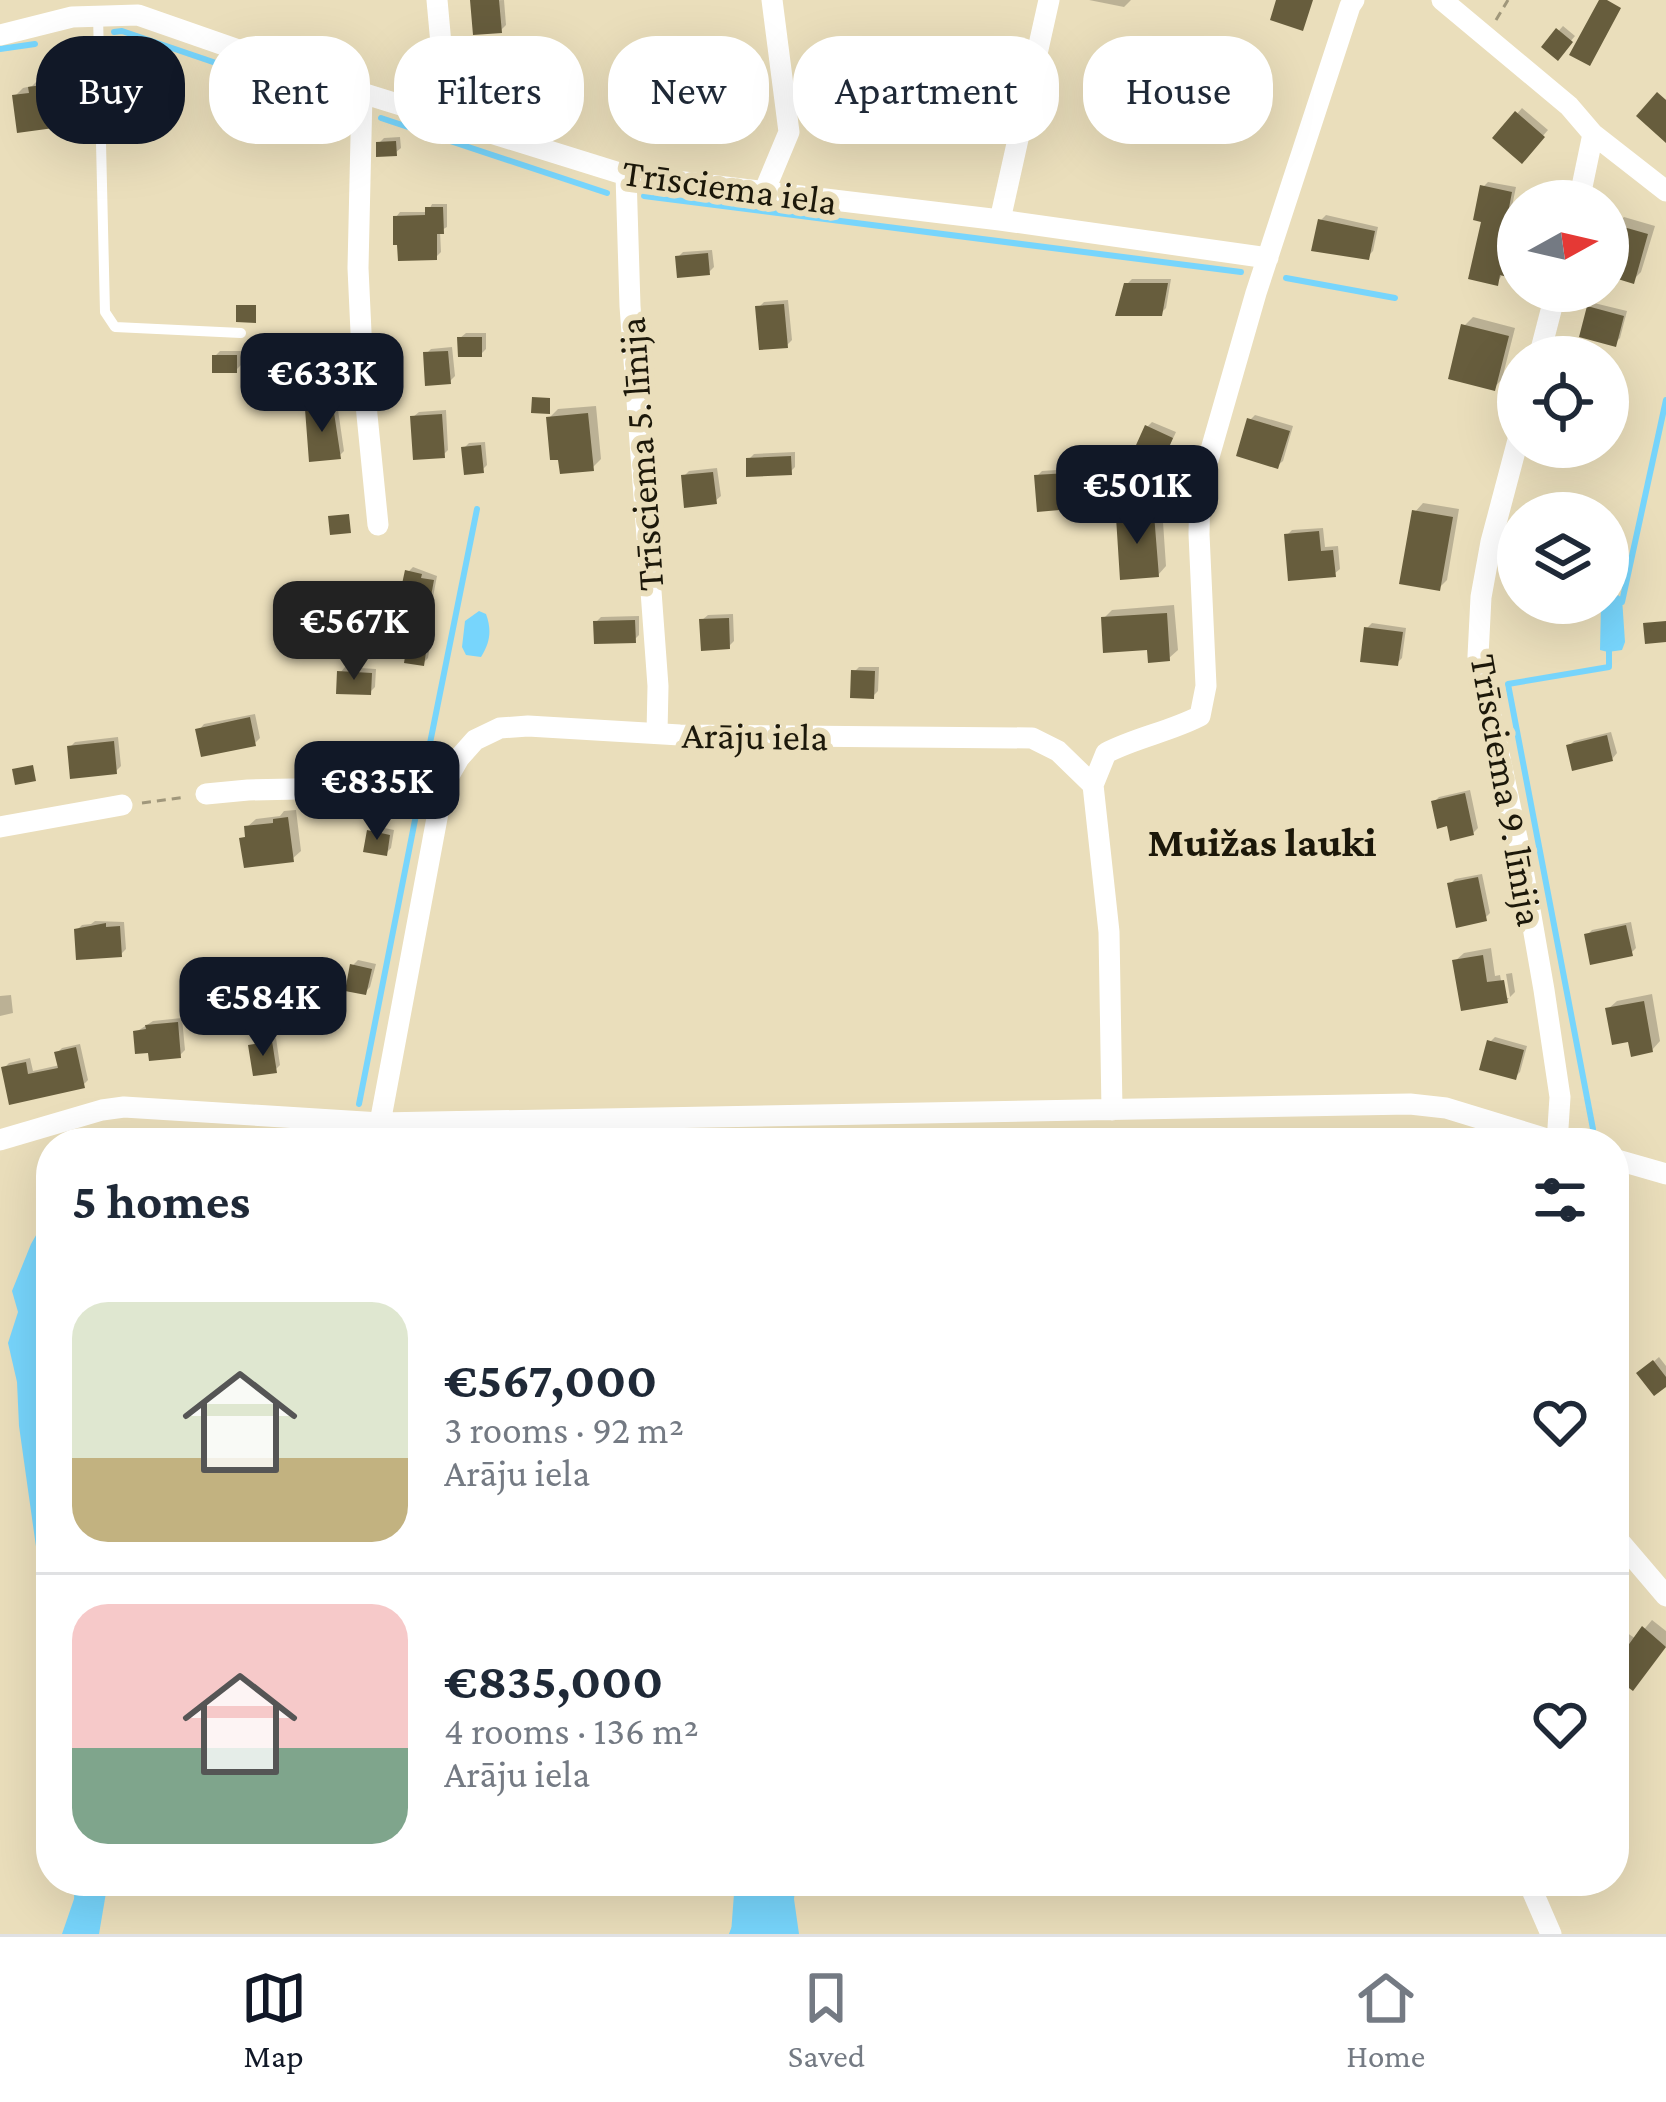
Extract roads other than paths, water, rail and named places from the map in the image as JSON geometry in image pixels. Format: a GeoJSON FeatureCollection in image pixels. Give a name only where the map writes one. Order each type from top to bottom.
{"type":"FeatureCollection","features":[{"type":"Feature","properties":{"kind":"street"},"geometry":{"type":"LineString","coordinates":[[437,0],[440,36]]}},
{"type":"Feature","properties":{"kind":"street"},"geometry":{"type":"LineString","coordinates":[[764,192],[789,132],[772,0]]}},
{"type":"Feature","properties":{"kind":"street"},"geometry":{"type":"LineString","coordinates":[[1000,220],[1049,0]]}},
{"type":"Feature","properties":{"kind":"street"},"geometry":{"type":"LineString","coordinates":[[1112,1110],[1109,932],[1094,784],[1106,753],[1200,716],[1206,686],[1200,488],[1268,258],[1354,0]]}},
{"type":"Feature","properties":{"kind":"street"},"geometry":{"type":"LineString","coordinates":[[1442,0],[1569,106],[1593,134],[1666,191]]}},
{"type":"Feature","properties":{"kind":"street","name":"Trīsciema iela"},"geometry":{"type":"LineString","coordinates":[[0,35],[72,17],[138,15],[209,39]]}},
{"type":"Feature","properties":{"kind":"street"},"geometry":{"type":"LineString","coordinates":[[1583,180],[1593,134]]}},
{"type":"Feature","properties":{"kind":"street"},"geometry":{"type":"LineString","coordinates":[[361,144],[358,268],[378,525]]}},
{"type":"Feature","properties":{"kind":"street","name":"Trīsciema iela"},"geometry":{"type":"LineString","coordinates":[[528,144],[626,175],[1268,258]]}},
{"type":"Feature","properties":{"kind":"street","name":"Trīsciema 5. līnija"},"geometry":{"type":"LineString","coordinates":[[626,175],[629,306],[658,686],[657,733]]}},
{"type":"Feature","properties":{"kind":"street","name":"Trīsciema 9. līnija"},"geometry":{"type":"LineString","coordinates":[[1511,468],[1481,597],[1478,656],[1544,990],[1560,1097],[1559,1128]]}},
{"type":"Feature","properties":{"kind":"street","name":"Arāju iela"},"geometry":{"type":"LineString","coordinates":[[380,1123],[440,802],[459,758],[476,740],[500,728],[1032,738],[1058,752],[1094,784]]}},
{"type":"Feature","properties":{"kind":"street"},"geometry":{"type":"LineString","coordinates":[[206,794],[345,788],[440,802]]}},
{"type":"Feature","properties":{"kind":"street"},"geometry":{"type":"LineString","coordinates":[[0,827],[122,805]]}},
{"type":"Feature","properties":{"kind":"street"},"geometry":{"type":"LineString","coordinates":[[39,1128],[124,1107],[380,1123],[1410,1104],[1446,1108],[1510,1128]]}},
{"type":"Feature","properties":{"kind":"street"},"geometry":{"type":"LineString","coordinates":[[0,1140],[36,1129]]}},
{"type":"Feature","properties":{"kind":"street"},"geometry":{"type":"LineString","coordinates":[[1629,1163],[1666,1174]]}},
{"type":"Feature","properties":{"kind":"street"},"geometry":{"type":"LineString","coordinates":[[1629,1553],[1666,1596]]}},
{"type":"Feature","properties":{"kind":"street"},"geometry":{"type":"LineString","coordinates":[[1535,1896],[1551,1934]]}},
{"type":"Feature","properties":{"kind":"lane"},"geometry":{"type":"LineString","coordinates":[[98,15],[104,312],[115,327],[241,333]]}},
{"type":"Feature","properties":{"kind":"water"},"geometry":{"type":"Polygon","coordinates":[[[479,611],[486,614],[489,631],[481,657],[466,655],[462,647],[465,621],[479,611]]]}},
{"type":"Feature","properties":{"kind":"water"},"geometry":{"type":"Polygon","coordinates":[[[1601,624],[1624,624],[1622,650],[1600,650],[1601,624]]]}},
{"type":"Feature","properties":{"kind":"water"},"geometry":{"type":"Polygon","coordinates":[[[36,1235],[36,1547],[17,1382],[8,1343],[18,1312],[12,1291],[36,1235]]]}},
{"type":"Feature","properties":{"kind":"water"},"geometry":{"type":"Polygon","coordinates":[[[105,1896],[99,1934],[62,1934],[74,1899],[105,1896]]]}},
{"type":"Feature","properties":{"kind":"water"},"geometry":{"type":"Polygon","coordinates":[[[751,1896],[794,1896],[799,1934],[729,1934],[751,1896]]]}},
{"type":"Feature","properties":{"kind":"waterway"},"geometry":{"type":"LineString","coordinates":[[114,32],[209,61]]}},
{"type":"Feature","properties":{"kind":"waterway"},"geometry":{"type":"LineString","coordinates":[[0,49],[35,44]]}},
{"type":"Feature","properties":{"kind":"waterway"},"geometry":{"type":"LineString","coordinates":[[381,118],[607,193]]}},
{"type":"Feature","properties":{"kind":"waterway"},"geometry":{"type":"LineString","coordinates":[[644,196],[1241,272]]}},
{"type":"Feature","properties":{"kind":"waterway"},"geometry":{"type":"LineString","coordinates":[[1286,278],[1395,298]]}},
{"type":"Feature","properties":{"kind":"waterway"},"geometry":{"type":"LineString","coordinates":[[1629,570],[1666,400]]}},
{"type":"Feature","properties":{"kind":"waterway"},"geometry":{"type":"LineString","coordinates":[[422,783],[477,509]]}},
{"type":"Feature","properties":{"kind":"waterway"},"geometry":{"type":"LineString","coordinates":[[1593,1128],[1508,684],[1609,667],[1609,649]]}},
{"type":"Feature","properties":{"kind":"waterway"},"geometry":{"type":"LineString","coordinates":[[359,1104],[416,815]]}},
{"type":"Feature","properties":{"kind":"waterway"},"geometry":{"type":"LineString","coordinates":[[749,1934],[752,1896]]}},
{"type":"Feature","properties":{"kind":"district","name":"Muižas lauki"},"geometry":{"type":"Point","coordinates":[1262,841]}}]}
